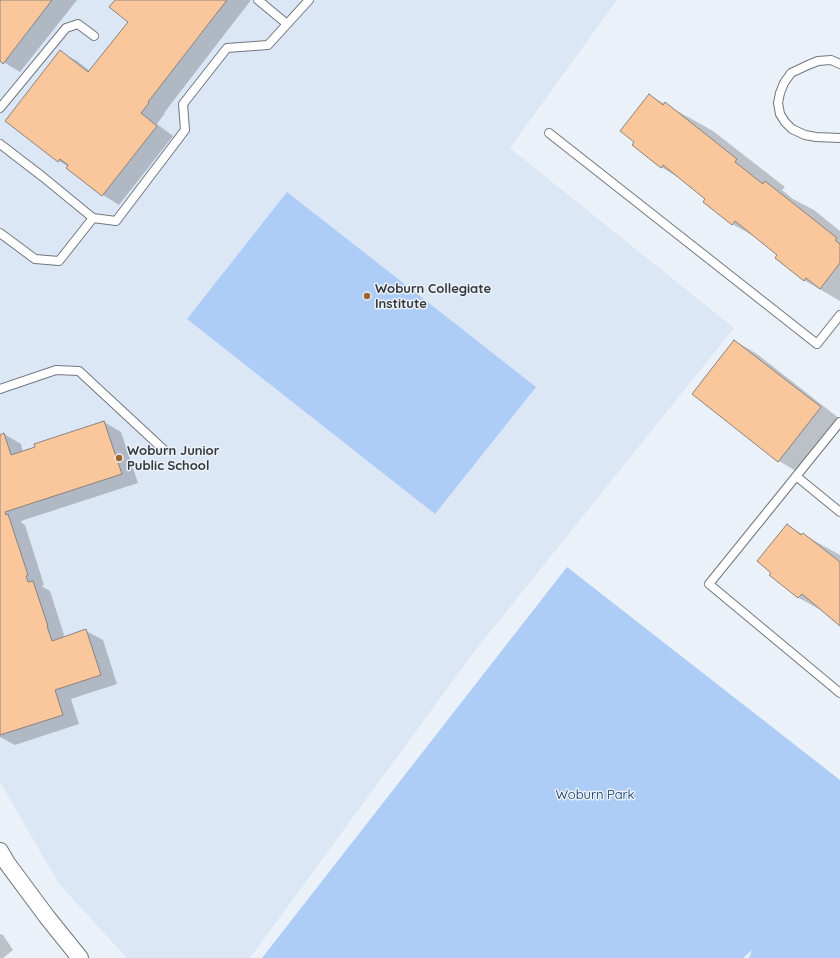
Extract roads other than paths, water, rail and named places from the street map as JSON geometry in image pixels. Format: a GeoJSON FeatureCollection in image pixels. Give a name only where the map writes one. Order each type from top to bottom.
{"type":"FeatureCollection","features":[{"type":"Feature","properties":{"kind":"street"},"geometry":{"type":"LineString","coordinates":[[0,851],[11,869],[80,958]]}},
{"type":"Feature","properties":{"kind":"lane"},"geometry":{"type":"LineString","coordinates":[[258,0],[287,24]]}},
{"type":"Feature","properties":{"kind":"lane"},"geometry":{"type":"LineString","coordinates":[[0,144],[93,218],[116,221],[185,130],[183,104],[227,48],[268,45],[309,0]]}},
{"type":"Feature","properties":{"kind":"lane"},"geometry":{"type":"LineString","coordinates":[[0,108],[66,28],[78,24],[94,36]]}},
{"type":"Feature","properties":{"kind":"lane"},"geometry":{"type":"LineString","coordinates":[[840,64],[831,60],[818,61],[791,73],[784,83],[778,103],[780,114],[792,129],[805,135],[840,138]]}},
{"type":"Feature","properties":{"kind":"lane"},"geometry":{"type":"LineString","coordinates":[[549,134],[817,344],[840,314]]}},
{"type":"Feature","properties":{"kind":"lane"},"geometry":{"type":"LineString","coordinates":[[0,233],[35,259],[59,261],[93,218]]}},
{"type":"Feature","properties":{"kind":"lane"},"geometry":{"type":"LineString","coordinates":[[0,389],[56,370],[79,371],[163,449]]}},
{"type":"Feature","properties":{"kind":"lane"},"geometry":{"type":"LineString","coordinates":[[840,422],[710,584],[840,693]]}},
{"type":"Feature","properties":{"kind":"lane"},"geometry":{"type":"LineString","coordinates":[[796,476],[840,512]]}},
{"type":"Feature","properties":{"kind":"place","name":"Woburn Collegiate Institute"},"geometry":{"type":"Point","coordinates":[367,296]}},
{"type":"Feature","properties":{"kind":"place","name":"Woburn Junior Public School"},"geometry":{"type":"Point","coordinates":[119,458]}},
{"type":"Feature","properties":{"kind":"park label","name":"Woburn Park"},"geometry":{"type":"Point","coordinates":[595,795]}}]}
